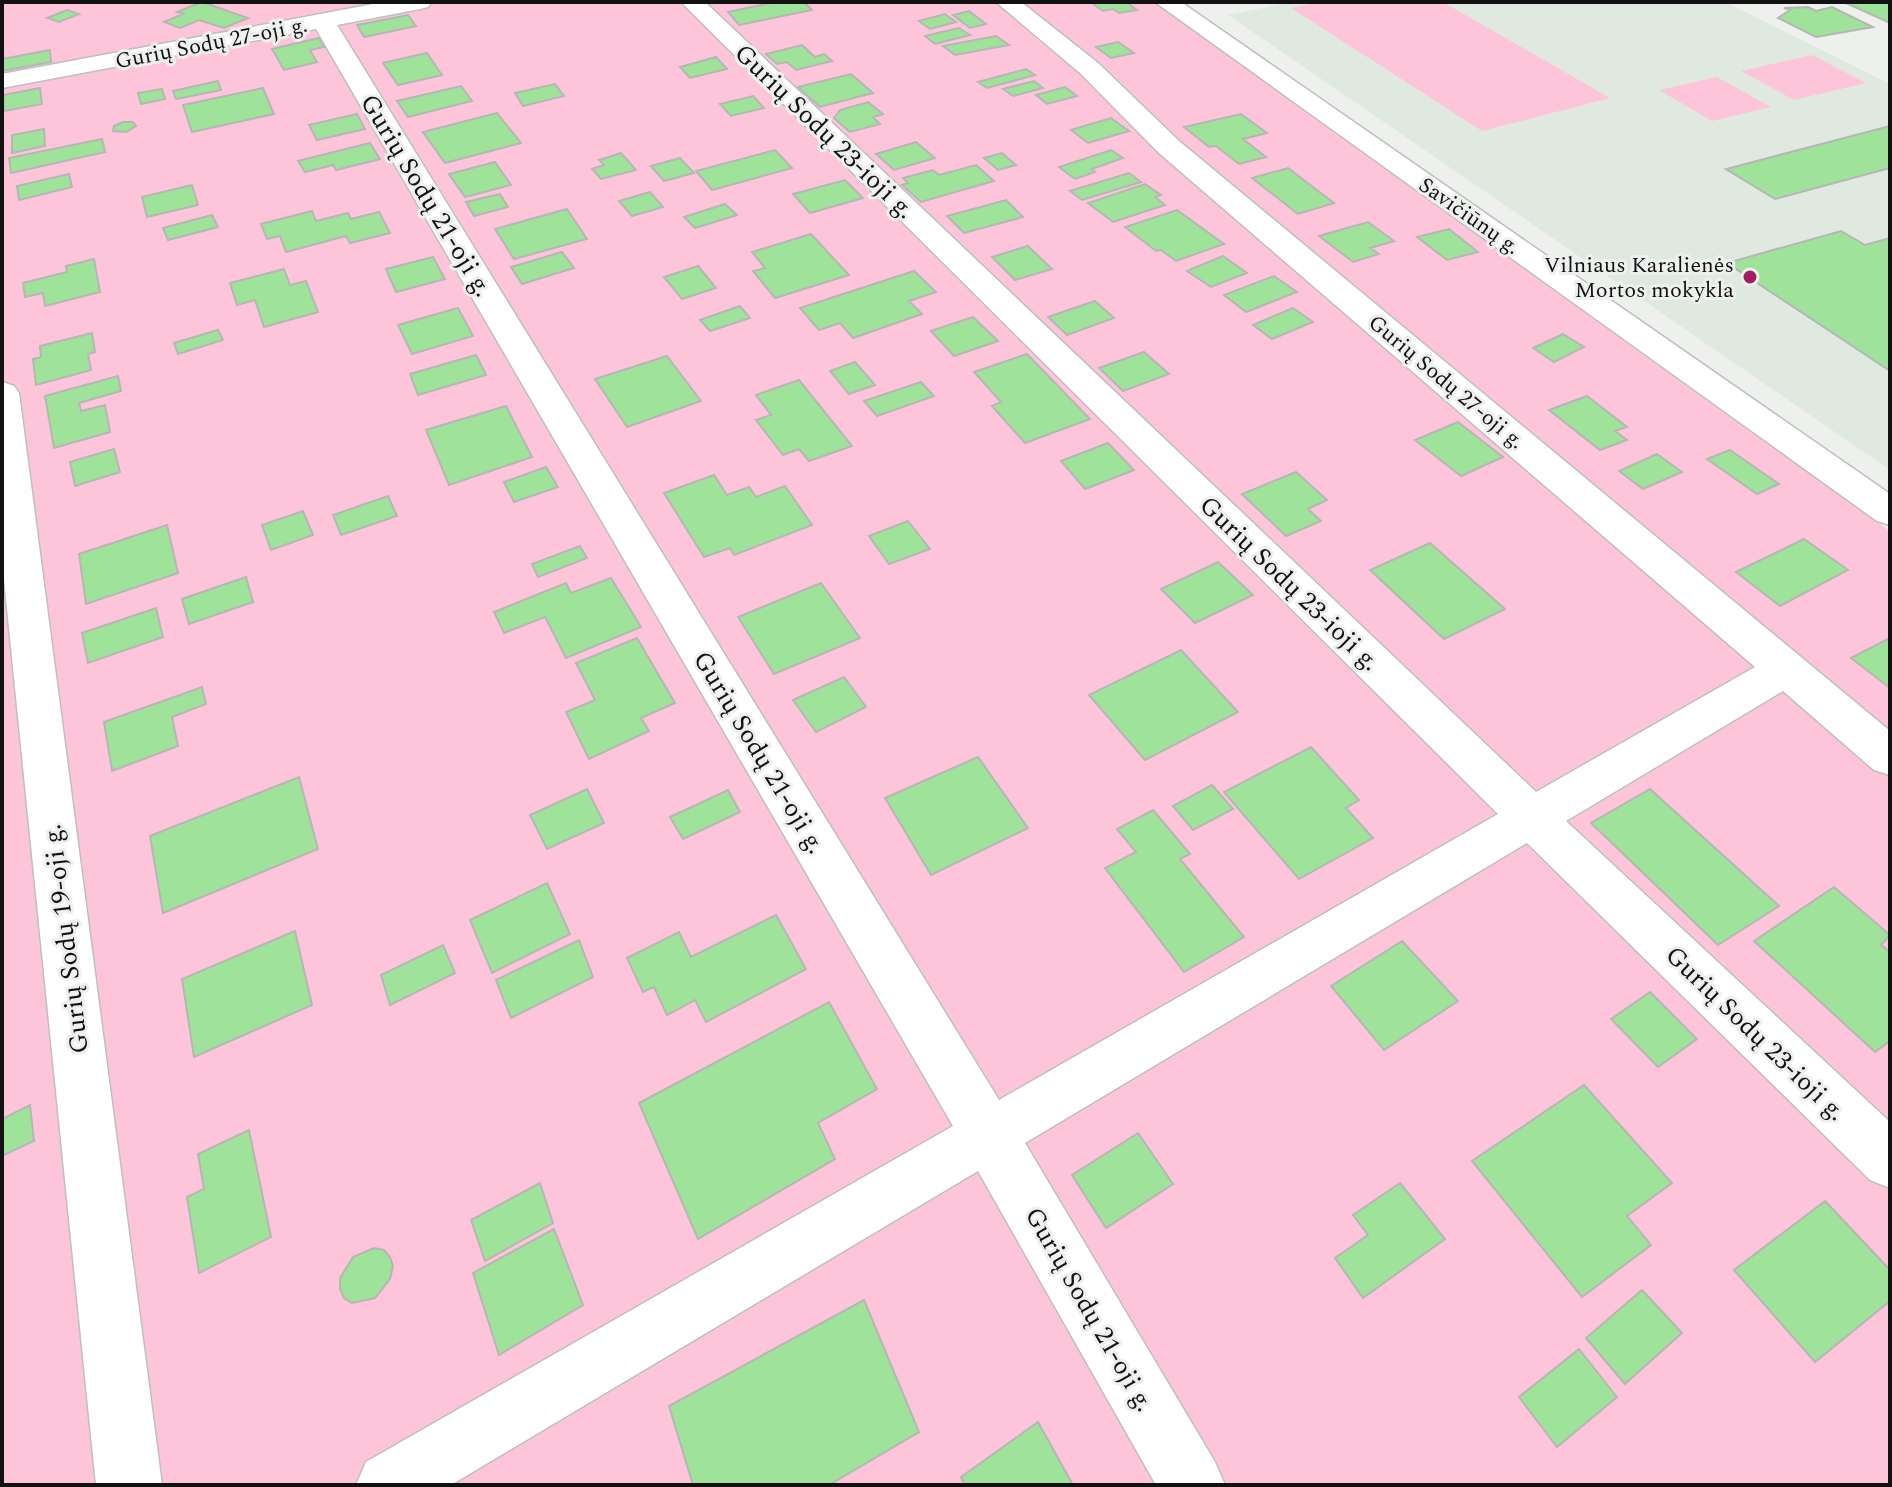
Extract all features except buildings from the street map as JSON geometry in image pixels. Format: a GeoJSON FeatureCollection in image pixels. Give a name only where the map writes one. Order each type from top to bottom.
{"type":"FeatureCollection","features":[{"type":"Feature","properties":{"kind":"street","name":"Gurių Sodų 27-oji g."},"geometry":{"type":"LineString","coordinates":[[2,81],[420,2]]}},
{"type":"Feature","properties":{"kind":"street","name":"Gurių Sodų 23-ioji g."},"geometry":{"type":"LineString","coordinates":[[692,2],[1533,819],[1890,1160]]}},
{"type":"Feature","properties":{"kind":"street","name":"Gurių Sodų 27-oji g."},"geometry":{"type":"LineString","coordinates":[[1007,2],[1089,68],[1169,147],[1890,757]]}},
{"type":"Feature","properties":{"kind":"street","name":"Savičiūnų g."},"geometry":{"type":"LineString","coordinates":[[1166,2],[1890,512]]}},
{"type":"Feature","properties":{"kind":"street","name":"Gurių Sodų 21-oji g."},"geometry":{"type":"LineString","coordinates":[[323,21],[988,1134],[1192,1485]]}},
{"type":"Feature","properties":{"kind":"street","name":"Gurių Sodų 19-oji g."},"geometry":{"type":"LineString","coordinates":[[2,393],[129,1485]]}},
{"type":"Feature","properties":{"kind":"street"},"geometry":{"type":"LineString","coordinates":[[389,1485],[1788,668]]}},
{"type":"Feature","properties":{"kind":"shaded area"},"geometry":{"type":"Polygon","coordinates":[[[2,2],[1154,2],[1890,531],[1890,1485],[2,1485],[2,2]]]}},
{"type":"Feature","properties":{"kind":"shaded area","name":"Vilniaus Karalienės Mortos mokykla"},"geometry":{"type":"Polygon","coordinates":[[[1291,2],[1725,2],[1890,84],[1890,470],[1228,15],[1291,2]]]}},
{"type":"Feature","properties":{"kind":"shaded area"},"geometry":{"type":"Polygon","coordinates":[[[1319,2],[1443,2],[1610,98],[1482,131],[1291,8],[1319,2]]]}},
{"type":"Feature","properties":{"kind":"shaded area"},"geometry":{"type":"Polygon","coordinates":[[[1812,55],[1866,83],[1794,100],[1741,71],[1812,55]]]}},
{"type":"Feature","properties":{"kind":"shaded area"},"geometry":{"type":"Polygon","coordinates":[[[1717,77],[1771,107],[1712,121],[1659,90],[1717,77]]]}},
{"type":"Feature","properties":{"kind":"place","name":"Vilniaus Karalienės Mortos mokykla"},"geometry":{"type":"Point","coordinates":[1750,277]}}]}
